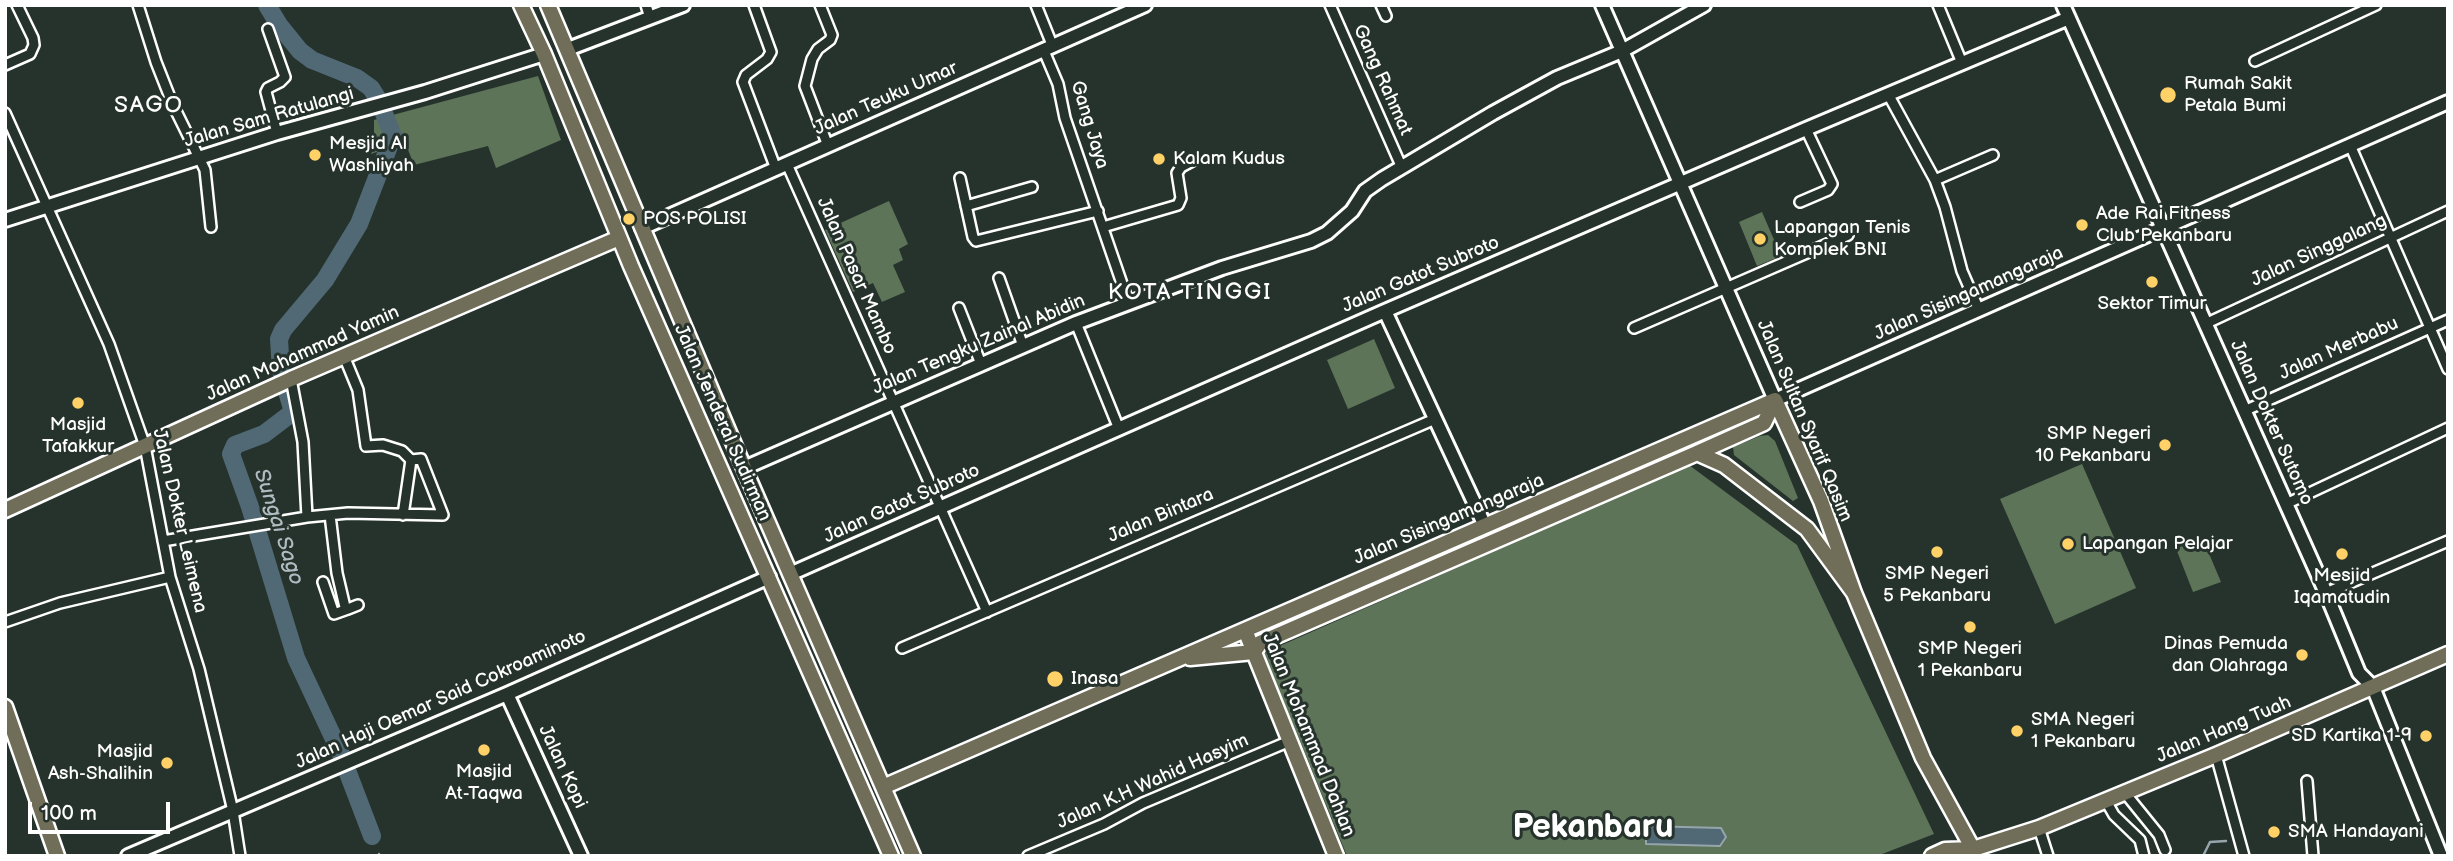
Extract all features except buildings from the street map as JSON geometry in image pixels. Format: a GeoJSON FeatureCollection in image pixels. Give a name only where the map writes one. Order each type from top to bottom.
{"type":"FeatureCollection","features":[{"type":"Feature","properties":{"kind":"main road","name":"Jalan Jenderal Sudirman"},"geometry":{"type":"LineString","coordinates":[[521,5],[544,54],[616,232],[891,856]]}},
{"type":"Feature","properties":{"kind":"main road","name":"Jalan Jenderal Sudirman"},"geometry":{"type":"LineString","coordinates":[[548,5],[744,468],[913,856]]}},
{"type":"Feature","properties":{"kind":"main road","name":"Jalan Mohammad Yamin"},"geometry":{"type":"LineString","coordinates":[[5,510],[616,232],[631,230],[639,222]]}},
{"type":"Feature","properties":{"kind":"main road"},"geometry":{"type":"LineString","coordinates":[[631,266],[635,251],[643,249],[653,255]]}},
{"type":"Feature","properties":{"kind":"main road","name":"Jalan Sisingamangaraja"},"geometry":{"type":"LineString","coordinates":[[1178,659],[1254,652],[1260,643],[1764,423],[1774,400]]}},
{"type":"Feature","properties":{"kind":"main road","name":"Jalan Sisingamangaraja"},"geometry":{"type":"LineString","coordinates":[[883,787],[1774,400]]}},
{"type":"Feature","properties":{"kind":"main road","name":"Jalan Sultan Syarif Qasim"},"geometry":{"type":"LineString","coordinates":[[1774,400],[1821,501],[1854,593],[1923,758],[1974,852]]}},
{"type":"Feature","properties":{"kind":"main road"},"geometry":{"type":"LineString","coordinates":[[1697,453],[1724,465],[1807,529],[1854,593]]}},
{"type":"Feature","properties":{"kind":"main road"},"geometry":{"type":"LineString","coordinates":[[1485,526],[1517,530]]}},
{"type":"Feature","properties":{"kind":"main road","name":"Jalan Mohammad Dahlan"},"geometry":{"type":"LineString","coordinates":[[1245,629],[1336,856]]}},
{"type":"Feature","properties":{"kind":"main road","name":"Jalan Hang Tuah"},"geometry":{"type":"LineString","coordinates":[[1932,856],[1945,850],[1974,852],[2039,828],[2216,755],[2448,654]]}},
{"type":"Feature","properties":{"kind":"main road"},"geometry":{"type":"LineString","coordinates":[[5,707],[57,856]]}},
{"type":"Feature","properties":{"kind":"street"},"geometry":{"type":"LineString","coordinates":[[5,65],[30,54],[34,45],[17,5]]}},
{"type":"Feature","properties":{"kind":"street"},"geometry":{"type":"LineString","coordinates":[[138,5],[169,94],[200,158],[207,183],[211,227]]}},
{"type":"Feature","properties":{"kind":"street"},"geometry":{"type":"LineString","coordinates":[[646,5],[650,18]]}},
{"type":"Feature","properties":{"kind":"street"},"geometry":{"type":"LineString","coordinates":[[568,49],[683,5]]}},
{"type":"Feature","properties":{"kind":"street","name":"Jalan Pasar Mambo"},"geometry":{"type":"LineString","coordinates":[[754,5],[772,50],[769,57],[746,75],[743,82],[893,402],[987,612]]}},
{"type":"Feature","properties":{"kind":"street"},"geometry":{"type":"LineString","coordinates":[[820,5],[832,35],[812,59],[805,86],[828,146]]}},
{"type":"Feature","properties":{"kind":"street","name":"Gang Jaya"},"geometry":{"type":"LineString","coordinates":[[1036,5],[1065,118],[1129,304]]}},
{"type":"Feature","properties":{"kind":"street","name":"Jalan Teuku Umar"},"geometry":{"type":"LineString","coordinates":[[639,222],[782,166],[1145,5]]}},
{"type":"Feature","properties":{"kind":"street","name":"Gang Rahmat"},"geometry":{"type":"LineString","coordinates":[[1329,5],[1402,168]]}},
{"type":"Feature","properties":{"kind":"street"},"geometry":{"type":"LineString","coordinates":[[1381,5],[1387,16]]}},
{"type":"Feature","properties":{"kind":"street","name":"Jalan Sultan Syarif Qasim"},"geometry":{"type":"LineString","coordinates":[[1602,5],[1774,400]]}},
{"type":"Feature","properties":{"kind":"street","name":"Jalan Tengku Zainal Abidin"},"geometry":{"type":"LineString","coordinates":[[744,468],[1076,323],[1222,268],[1311,241],[1327,233],[1352,211],[1370,186],[1493,113],[1558,78],[1622,51],[1704,5]]}},
{"type":"Feature","properties":{"kind":"street"},"geometry":{"type":"LineString","coordinates":[[1938,5],[1962,63]]}},
{"type":"Feature","properties":{"kind":"street","name":"Jalan Dokter Sutomo"},"geometry":{"type":"LineString","coordinates":[[2063,5],[2360,673],[2373,687],[2441,856]]}},
{"type":"Feature","properties":{"kind":"street"},"geometry":{"type":"LineString","coordinates":[[2255,61],[2376,5]]}},
{"type":"Feature","properties":{"kind":"street","name":"Jalan Gatot Subroto"},"geometry":{"type":"LineString","coordinates":[[790,574],[1385,311],[2069,18]]}},
{"type":"Feature","properties":{"kind":"street"},"geometry":{"type":"LineString","coordinates":[[268,29],[285,77],[266,92],[277,134]]}},
{"type":"Feature","properties":{"kind":"street","name":"Jalan Sam Ratulangi"},"geometry":{"type":"LineString","coordinates":[[5,220],[277,134],[382,105],[544,54]]}},
{"type":"Feature","properties":{"kind":"street"},"geometry":{"type":"LineString","coordinates":[[1888,94],[1935,180],[1962,271],[1979,310]]}},
{"type":"Feature","properties":{"kind":"street","name":"Jalan Sisingamangaraja"},"geometry":{"type":"LineString","coordinates":[[1774,400],[2448,102]]}},
{"type":"Feature","properties":{"kind":"street","name":"Jalan Dokter Leimena"},"geometry":{"type":"LineString","coordinates":[[5,113],[10,133],[47,206],[109,344],[145,446],[170,577],[199,669],[233,811],[240,856]]}},
{"type":"Feature","properties":{"kind":"street"},"geometry":{"type":"LineString","coordinates":[[1800,202],[1828,190],[1832,184],[1806,129]]}},
{"type":"Feature","properties":{"kind":"street"},"geometry":{"type":"LineString","coordinates":[[2350,145],[2448,369]]}},
{"type":"Feature","properties":{"kind":"street"},"geometry":{"type":"LineString","coordinates":[[1935,180],[1993,155]]}},
{"type":"Feature","properties":{"kind":"street"},"geometry":{"type":"LineString","coordinates":[[1103,227],[1178,205],[1181,198],[1177,173],[1181,167],[1196,159]]}},
{"type":"Feature","properties":{"kind":"street"},"geometry":{"type":"LineString","coordinates":[[960,178],[973,239],[978,242],[1098,211]]}},
{"type":"Feature","properties":{"kind":"street"},"geometry":{"type":"LineString","coordinates":[[965,206],[1032,187]]}},
{"type":"Feature","properties":{"kind":"street","name":"Jalan Singgalang"},"geometry":{"type":"LineString","coordinates":[[2205,324],[2448,211]]}},
{"type":"Feature","properties":{"kind":"street"},"geometry":{"type":"LineString","coordinates":[[1634,328],[1848,235]]}},
{"type":"Feature","properties":{"kind":"street"},"geometry":{"type":"LineString","coordinates":[[999,278],[1023,346]]}},
{"type":"Feature","properties":{"kind":"street"},"geometry":{"type":"LineString","coordinates":[[959,309],[981,365]]}},
{"type":"Feature","properties":{"kind":"street"},"geometry":{"type":"LineString","coordinates":[[1385,311],[1485,526]]}},
{"type":"Feature","properties":{"kind":"street","name":"Jalan Merbabu"},"geometry":{"type":"LineString","coordinates":[[2244,411],[2448,320]]}},
{"type":"Feature","properties":{"kind":"street"},"geometry":{"type":"LineString","coordinates":[[1076,323],[1119,429]]}},
{"type":"Feature","properties":{"kind":"street"},"geometry":{"type":"LineString","coordinates":[[344,356],[358,390],[366,446],[383,445],[402,451],[411,460]]}},
{"type":"Feature","properties":{"kind":"street"},"geometry":{"type":"LineString","coordinates":[[285,382],[303,442],[307,517]]}},
{"type":"Feature","properties":{"kind":"street","name":"Jalan Bintara"},"geometry":{"type":"LineString","coordinates":[[902,648],[1435,419]]}},
{"type":"Feature","properties":{"kind":"street"},"geometry":{"type":"LineString","coordinates":[[2286,503],[2448,428]]}},
{"type":"Feature","properties":{"kind":"street"},"geometry":{"type":"LineString","coordinates":[[163,541],[330,514],[443,515],[421,459],[411,460]]}},
{"type":"Feature","properties":{"kind":"street"},"geometry":{"type":"LineString","coordinates":[[403,515],[411,460]]}},
{"type":"Feature","properties":{"kind":"street"},"geometry":{"type":"LineString","coordinates":[[330,514],[337,573],[345,607],[348,609]]}},
{"type":"Feature","properties":{"kind":"street"},"geometry":{"type":"LineString","coordinates":[[2326,593],[2448,541]]}},
{"type":"Feature","properties":{"kind":"street"},"geometry":{"type":"LineString","coordinates":[[5,622],[60,603],[170,577]]}},
{"type":"Feature","properties":{"kind":"street","name":"Jalan Haji Oemar Said Cokroaminoto"},"geometry":{"type":"LineString","coordinates":[[128,856],[507,694],[769,577]]}},
{"type":"Feature","properties":{"kind":"street"},"geometry":{"type":"LineString","coordinates":[[323,582],[334,614],[358,605]]}},
{"type":"Feature","properties":{"kind":"street","name":"Jalan Kopi"},"geometry":{"type":"LineString","coordinates":[[507,694],[581,856]]}},
{"type":"Feature","properties":{"kind":"street","name":"Jalan K.H Wahid Hasyim"},"geometry":{"type":"LineString","coordinates":[[1028,856],[1104,824],[1143,803],[1285,743],[1293,744]]}},
{"type":"Feature","properties":{"kind":"street"},"geometry":{"type":"LineString","coordinates":[[2216,755],[2244,856]]}},
{"type":"Feature","properties":{"kind":"street"},"geometry":{"type":"LineString","coordinates":[[2307,781],[2314,856]]}},
{"type":"Feature","properties":{"kind":"street"},"geometry":{"type":"LineString","coordinates":[[2124,793],[2159,835],[2165,850]]}},
{"type":"Feature","properties":{"kind":"street"},"geometry":{"type":"LineString","coordinates":[[2106,801],[2114,816],[2140,840],[2144,856]]}},
{"type":"Feature","properties":{"kind":"street"},"geometry":{"type":"LineString","coordinates":[[2039,828],[2048,856]]}},
{"type":"Feature","properties":{"kind":"green space"},"geometry":{"type":"Polygon","coordinates":[[[538,76],[561,140],[496,168],[488,146],[414,165],[405,142],[371,154],[374,146],[374,120],[538,76]]]}},
{"type":"Feature","properties":{"kind":"green space"},"geometry":{"type":"Polygon","coordinates":[[[889,201],[908,244],[899,249],[903,260],[893,265],[905,292],[882,302],[873,283],[853,292],[825,230],[889,201]]]}},
{"type":"Feature","properties":{"kind":"green space","name":"Lapangan Tenis Komplek BNI"},"geometry":{"type":"Polygon","coordinates":[[[1762,212],[1781,256],[1757,266],[1739,222],[1762,212]]]}},
{"type":"Feature","properties":{"kind":"green space"},"geometry":{"type":"Polygon","coordinates":[[[1374,339],[1395,388],[1348,409],[1327,360],[1374,339]]]}},
{"type":"Feature","properties":{"kind":"green space"},"geometry":{"type":"Polygon","coordinates":[[[1768,435],[1775,441],[1798,498],[1793,501],[1734,455],[1733,447],[1768,435]]]}},
{"type":"Feature","properties":{"kind":"green space","name":"Lapangan Pelajar"},"geometry":{"type":"Polygon","coordinates":[[[2082,464],[2136,588],[2055,624],[2000,499],[2082,464]]]}},
{"type":"Feature","properties":{"kind":"green space"},"geometry":{"type":"Polygon","coordinates":[[[1689,465],[1797,545],[1934,834],[1877,856],[1347,856],[1264,653],[1689,465]]]}},
{"type":"Feature","properties":{"kind":"green space"},"geometry":{"type":"Polygon","coordinates":[[[2202,537],[2221,582],[2193,592],[2175,546],[2202,537]]]}},
{"type":"Feature","properties":{"kind":"water"},"geometry":{"type":"Polygon","coordinates":[[[1646,826],[1721,828],[1726,837],[1720,846],[1646,844],[1646,826]]]}},
{"type":"Feature","properties":{"kind":"waterway","name":"Sungai Sago"},"geometry":{"type":"LineString","coordinates":[[267,5],[300,51],[312,60],[357,78],[371,88],[393,136],[359,224],[325,280],[283,330],[279,339],[281,371],[293,412],[264,434],[235,445],[231,454],[296,658],[340,752],[372,836]]}},
{"type":"Feature","properties":{"kind":"waterway"},"geometry":{"type":"LineString","coordinates":[[2203,856],[2210,842],[2226,841]]}},
{"type":"Feature","properties":{"kind":"place","name":"Rumah Sakit Petala Bumi"},"geometry":{"type":"Point","coordinates":[2168,95]}},
{"type":"Feature","properties":{"kind":"place","name":"Mesjid Al Washliyah"},"geometry":{"type":"Point","coordinates":[315,155]}},
{"type":"Feature","properties":{"kind":"place","name":"Kalam Kudus"},"geometry":{"type":"Point","coordinates":[1159,159]}},
{"type":"Feature","properties":{"kind":"place","name":"POS POLISI"},"geometry":{"type":"Point","coordinates":[629,219]}},
{"type":"Feature","properties":{"kind":"place","name":"Ade Rai Fitness Club Pekanbaru"},"geometry":{"type":"Point","coordinates":[2082,225]}},
{"type":"Feature","properties":{"kind":"place","name":"Lapangan Tenis Komplek BNI"},"geometry":{"type":"Point","coordinates":[1760,239]}},
{"type":"Feature","properties":{"kind":"place","name":"Sektor Timur"},"geometry":{"type":"Point","coordinates":[2152,282]}},
{"type":"Feature","properties":{"kind":"place","name":"Masjid Tafakkur"},"geometry":{"type":"Point","coordinates":[78,403]}},
{"type":"Feature","properties":{"kind":"place","name":"SMP Negeri 10 Pekanbaru"},"geometry":{"type":"Point","coordinates":[2165,445]}},
{"type":"Feature","properties":{"kind":"place","name":"Lapangan Pelajar"},"geometry":{"type":"Point","coordinates":[2068,544]}},
{"type":"Feature","properties":{"kind":"place","name":"SMP Negeri 5 Pekanbaru"},"geometry":{"type":"Point","coordinates":[1937,552]}},
{"type":"Feature","properties":{"kind":"place","name":"Mesjid Iqamatudin"},"geometry":{"type":"Point","coordinates":[2342,554]}},
{"type":"Feature","properties":{"kind":"place","name":"SMP Negeri 1 Pekanbaru"},"geometry":{"type":"Point","coordinates":[1970,627]}},
{"type":"Feature","properties":{"kind":"place","name":"Dinas Pemuda dan Olahraga"},"geometry":{"type":"Point","coordinates":[2302,655]}},
{"type":"Feature","properties":{"kind":"place","name":"Inasa"},"geometry":{"type":"Point","coordinates":[1055,679]}},
{"type":"Feature","properties":{"kind":"place","name":"SMA Negeri 1 Pekanbaru"},"geometry":{"type":"Point","coordinates":[2017,731]}},
{"type":"Feature","properties":{"kind":"place","name":"SD Kartika 1-9"},"geometry":{"type":"Point","coordinates":[2426,736]}},
{"type":"Feature","properties":{"kind":"place","name":"Masjid At-Taqwa"},"geometry":{"type":"Point","coordinates":[484,750]}},
{"type":"Feature","properties":{"kind":"place","name":"Masjid Ash-Shalihin"},"geometry":{"type":"Point","coordinates":[167,763]}},
{"type":"Feature","properties":{"kind":"place","name":"SMA Handayani"},"geometry":{"type":"Point","coordinates":[2274,832]}},
{"type":"Feature","properties":{"kind":"district","name":"SAGO"},"geometry":{"type":"Point","coordinates":[149,106]}},
{"type":"Feature","properties":{"kind":"district","name":"KOTA TINGGI"},"geometry":{"type":"Point","coordinates":[1190,293]}},
{"type":"Feature","properties":{"kind":"district","name":"Pekanbaru"},"geometry":{"type":"Point","coordinates":[1593,829]}}]}
